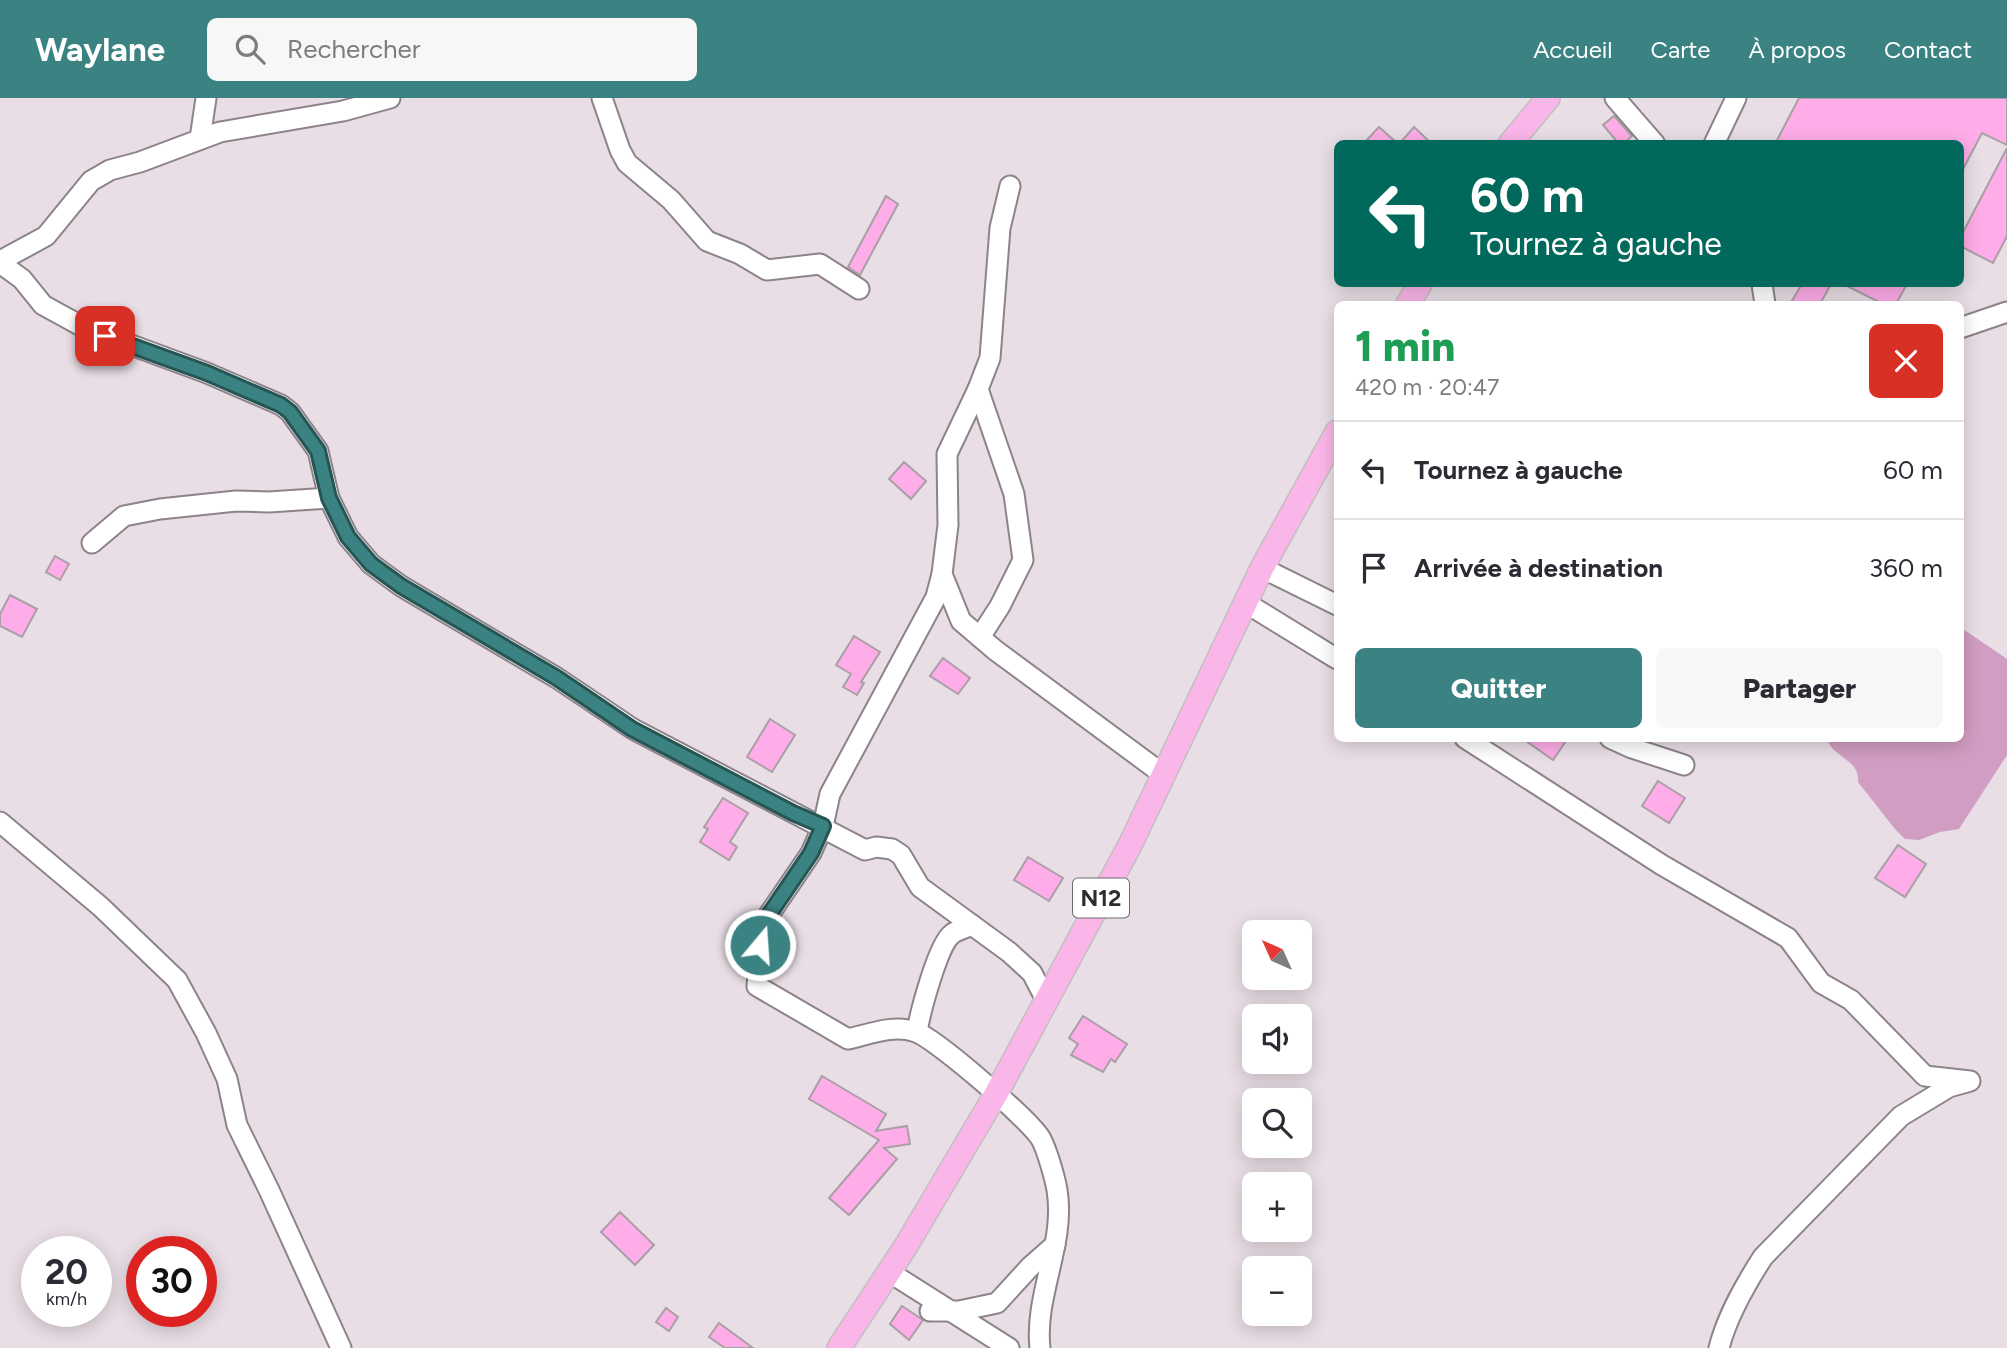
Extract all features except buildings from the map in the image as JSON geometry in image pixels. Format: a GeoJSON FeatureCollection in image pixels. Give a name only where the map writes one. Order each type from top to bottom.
{"type":"FeatureCollection","features":[{"type":"Feature","properties":{"kind":"main road"},"geometry":{"type":"LineString","coordinates":[[1513,140],[1548,98]]}},
{"type":"Feature","properties":{"kind":"main road","name":"N12"},"geometry":{"type":"LineString","coordinates":[[839,1348],[996,1094],[1130,845],[1262,568],[1334,437]]}},
{"type":"Feature","properties":{"kind":"street"},"geometry":{"type":"LineString","coordinates":[[200,139],[206,98]]}},
{"type":"Feature","properties":{"kind":"street"},"geometry":{"type":"LineString","coordinates":[[390,98],[343,111],[220,132],[140,162],[110,170],[91,181],[46,236],[0,262],[22,279],[43,305],[85,328],[207,373],[281,405],[290,412],[318,451],[329,498],[348,537],[371,564],[401,586],[557,678],[632,729],[865,850],[877,847],[892,849],[901,855],[920,887],[1009,952],[1032,973],[1046,1000]]}},
{"type":"Feature","properties":{"kind":"street"},"geometry":{"type":"LineString","coordinates":[[602,98],[620,150],[628,163],[671,200],[707,241],[740,254],[767,271],[820,264],[859,289]]}},
{"type":"Feature","properties":{"kind":"street"},"geometry":{"type":"LineString","coordinates":[[1615,98],[1652,140]]}},
{"type":"Feature","properties":{"kind":"street"},"geometry":{"type":"LineString","coordinates":[[1716,140],[1736,98]]}},
{"type":"Feature","properties":{"kind":"street"},"geometry":{"type":"LineString","coordinates":[[1010,186],[1000,228],[990,358],[947,454],[948,525],[942,574],[936,597],[830,794],[823,826],[811,853],[762,925],[757,986],[848,1039],[894,1028],[917,1032],[996,1094],[1041,1139],[1057,1190],[1059,1230],[1038,1330],[1040,1348]]}},
{"type":"Feature","properties":{"kind":"street"},"geometry":{"type":"LineString","coordinates":[[1964,327],[2007,312]]}},
{"type":"Feature","properties":{"kind":"street"},"geometry":{"type":"LineString","coordinates":[[978,389],[1014,494],[1023,560],[1000,606],[980,637]]}},
{"type":"Feature","properties":{"kind":"street"},"geometry":{"type":"LineString","coordinates":[[92,543],[124,516],[160,509],[236,501],[329,498]]}},
{"type":"Feature","properties":{"kind":"street"},"geometry":{"type":"LineString","coordinates":[[1262,568],[1334,604]]}},
{"type":"Feature","properties":{"kind":"street"},"geometry":{"type":"LineString","coordinates":[[942,574],[961,621],[1164,775]]}},
{"type":"Feature","properties":{"kind":"street"},"geometry":{"type":"LineString","coordinates":[[1246,603],[1334,657]]}},
{"type":"Feature","properties":{"kind":"street"},"geometry":{"type":"LineString","coordinates":[[1471,742],[1662,865],[1788,938],[1821,983],[1851,1000],[1925,1076],[1970,1081],[1949,1087],[1901,1116],[1762,1257],[1718,1348]]}},
{"type":"Feature","properties":{"kind":"street"},"geometry":{"type":"LineString","coordinates":[[1619,742],[1684,765]]}},
{"type":"Feature","properties":{"kind":"street"},"geometry":{"type":"LineString","coordinates":[[0,822],[101,906],[177,981],[206,1033],[227,1079],[237,1125],[341,1348]]}},
{"type":"Feature","properties":{"kind":"street"},"geometry":{"type":"LineString","coordinates":[[917,1032],[921,1011],[943,945],[951,935],[972,925]]}},
{"type":"Feature","properties":{"kind":"street"},"geometry":{"type":"LineString","coordinates":[[930,1311],[959,1311],[997,1303],[1030,1267],[1055,1245]]}},
{"type":"Feature","properties":{"kind":"street"},"geometry":{"type":"LineString","coordinates":[[888,1272],[1009,1348]]}},
{"type":"Feature","properties":{"kind":"shaded area"},"geometry":{"type":"Polygon","coordinates":[[[1964,630],[2007,659],[2007,755],[1959,829],[1940,832],[1919,840],[1905,839],[1858,782],[1855,768],[1828,742],[1964,742],[1964,630]]]}},
{"type":"Feature","properties":{"kind":"route"},"geometry":{"type":"LineString","coordinates":[[105,336],[207,373],[281,405],[290,412],[318,451],[329,498],[348,537],[371,564],[401,586],[557,678],[632,729],[823,826],[811,853],[762,925],[760,945]]}}]}
